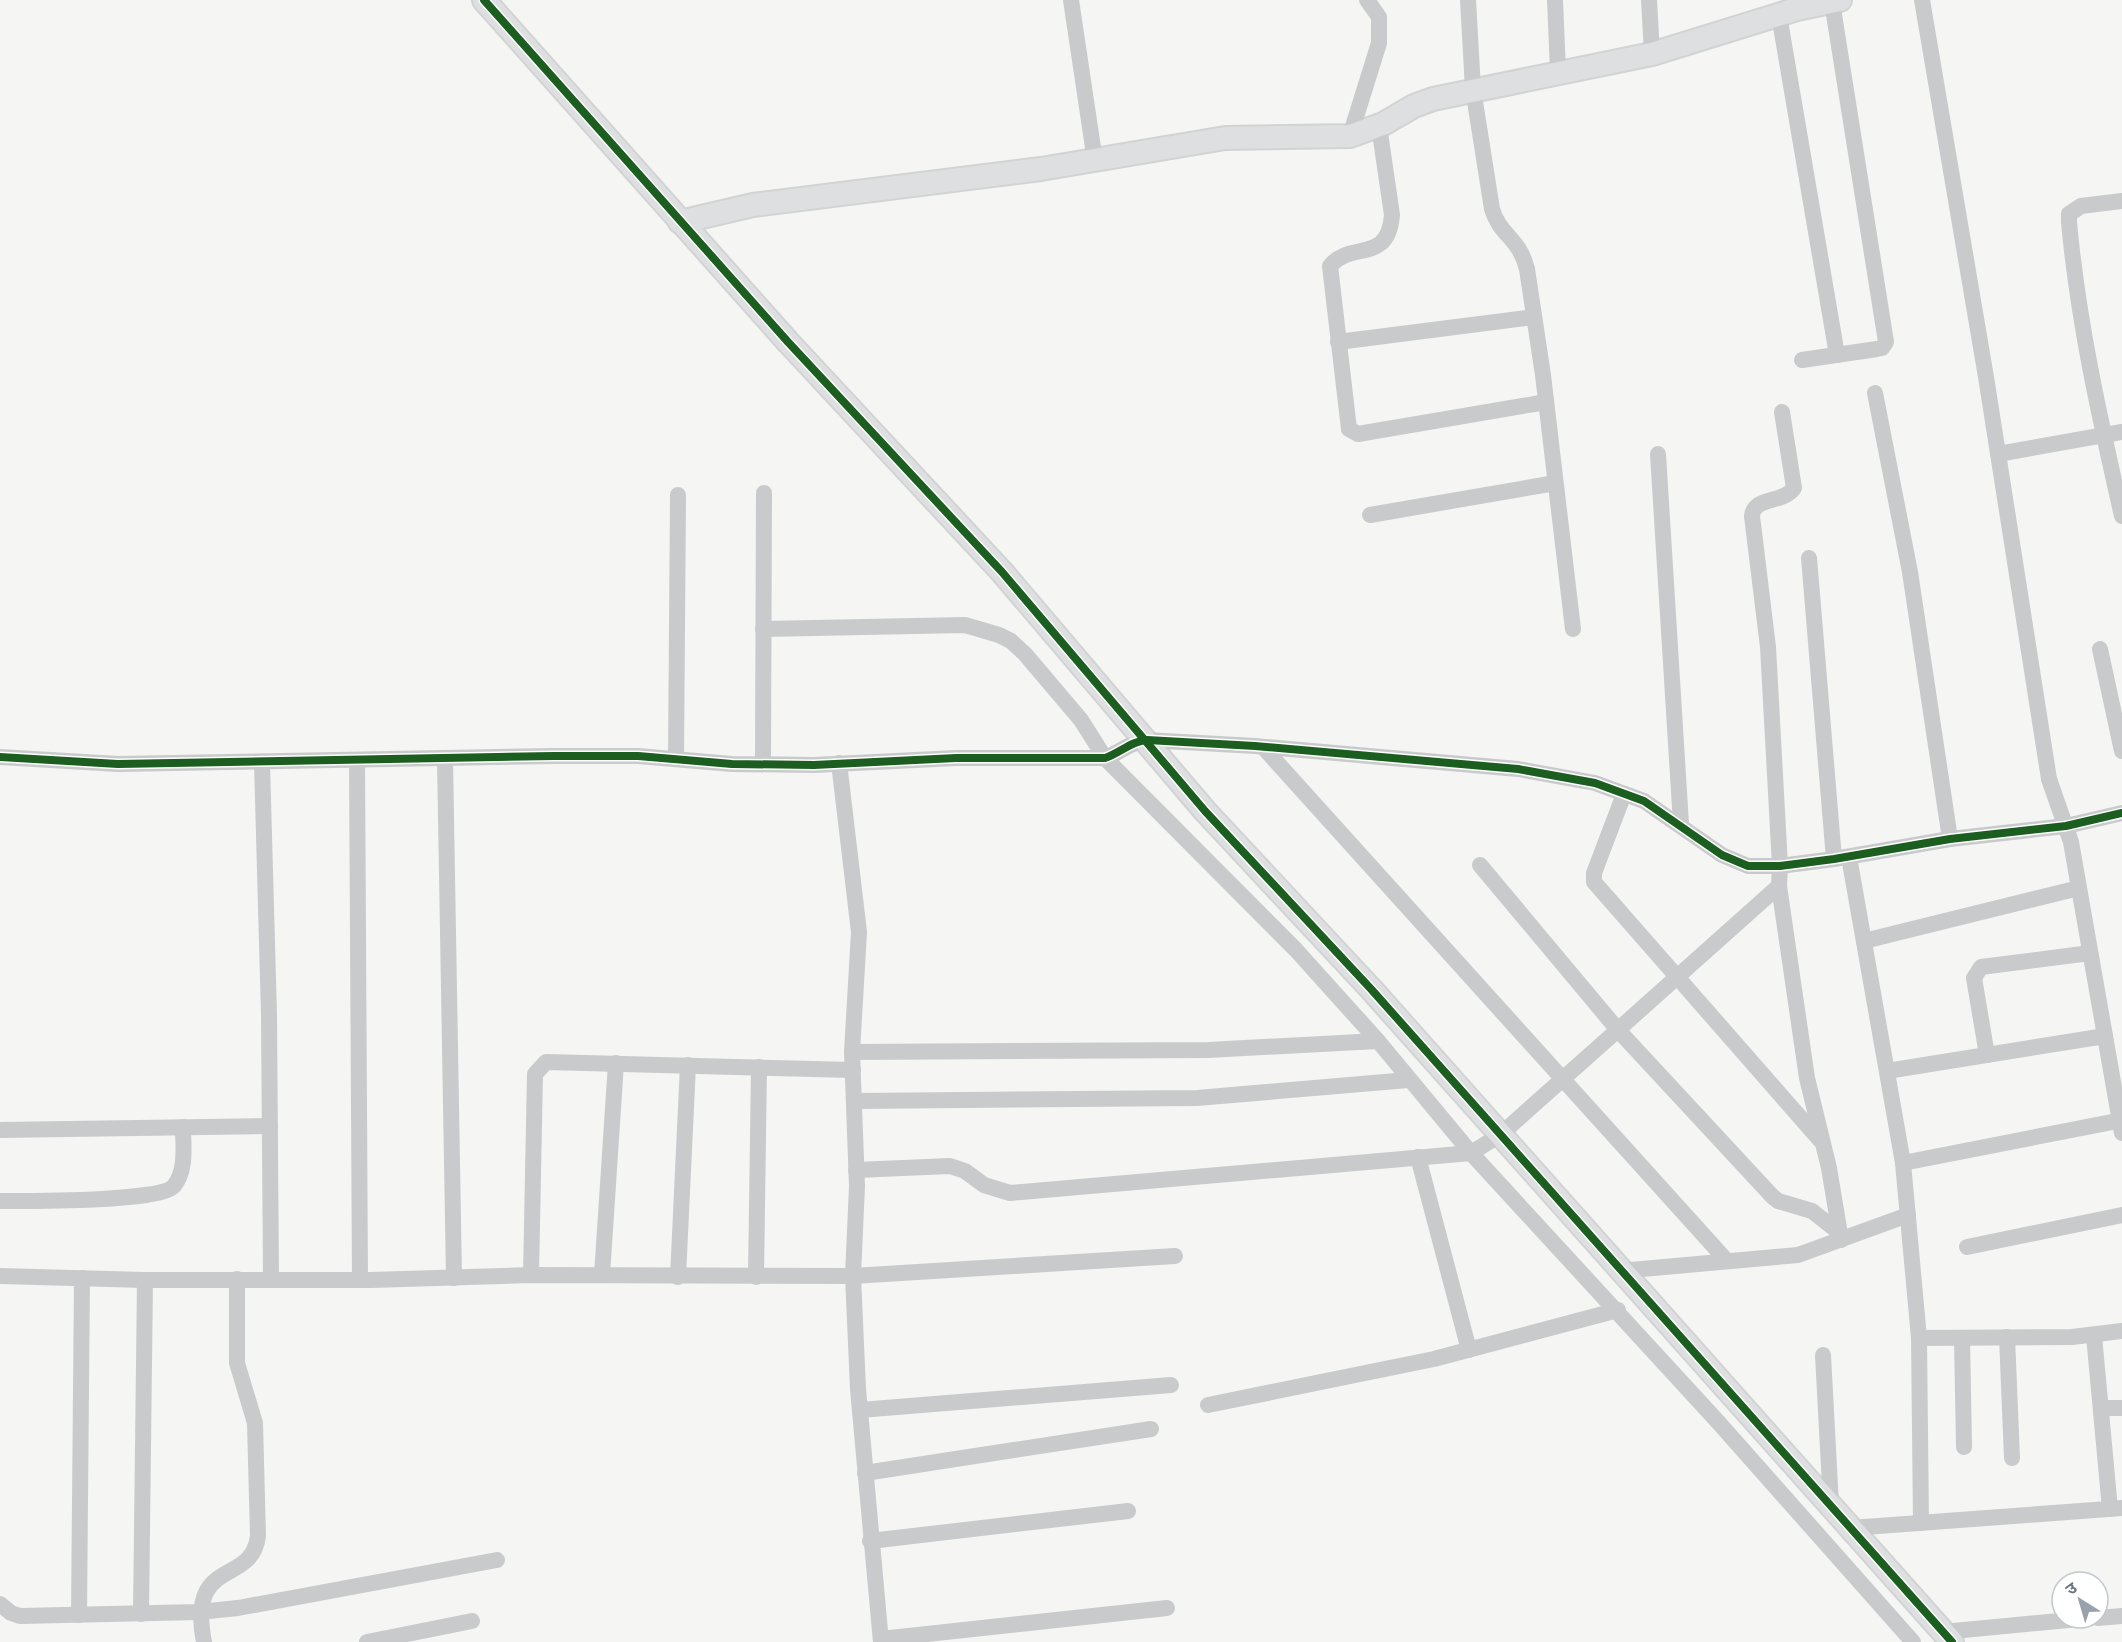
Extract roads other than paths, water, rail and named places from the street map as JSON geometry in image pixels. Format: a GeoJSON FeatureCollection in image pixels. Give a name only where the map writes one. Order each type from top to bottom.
{"type":"FeatureCollection","features":[{"type":"Feature","properties":{"kind":"street"},"geometry":{"type":"LineString","coordinates":[[484,0],[680,222],[1002,572],[1140,742],[1371,989],[1496,1138],[1620,1271],[1948,1637],[2050,1623]]}},
{"type":"Feature","properties":{"kind":"street"},"geometry":{"type":"LineString","coordinates":[[1071,0],[1095,160]]}},
{"type":"Feature","properties":{"kind":"street"},"geometry":{"type":"LineString","coordinates":[[1350,136],[1379,43],[1379,17],[1367,0]]}},
{"type":"Feature","properties":{"kind":"street"},"geometry":{"type":"LineString","coordinates":[[1468,0],[1473,89],[1492,209],[1496,222],[1514,239],[1523,252],[1534,317],[1573,629]]}},
{"type":"Feature","properties":{"kind":"street"},"geometry":{"type":"LineString","coordinates":[[1555,0],[1558,71]]}},
{"type":"Feature","properties":{"kind":"street"},"geometry":{"type":"LineString","coordinates":[[1649,0],[1652,54]]}},
{"type":"Feature","properties":{"kind":"street"},"geometry":{"type":"LineString","coordinates":[[1903,1163],[2121,1125],[2079,888],[2066,826],[2049,779],[1998,454],[1922,0]]}},
{"type":"Feature","properties":{"kind":"street"},"geometry":{"type":"LineString","coordinates":[[680,222],[753,206],[1095,160],[1225,138],[1350,136],[1378,126],[1414,106],[1473,89],[1652,54],[1791,8],[1836,1],[1886,338],[1882,348],[1802,360]]}},
{"type":"Feature","properties":{"kind":"street"},"geometry":{"type":"LineString","coordinates":[[1791,8],[1837,355]]}},
{"type":"Feature","properties":{"kind":"street"},"geometry":{"type":"LineString","coordinates":[[1378,126],[1392,215],[1391,229],[1378,246],[1336,258],[1330,266],[1346,421],[1352,433],[1546,402]]}},
{"type":"Feature","properties":{"kind":"street"},"geometry":{"type":"LineString","coordinates":[[2122,201],[2081,206],[2069,214],[2075,286],[2089,368],[2122,516]]}},
{"type":"Feature","properties":{"kind":"street"},"geometry":{"type":"LineString","coordinates":[[1338,342],[1534,317]]}},
{"type":"Feature","properties":{"kind":"street"},"geometry":{"type":"LineString","coordinates":[[1875,393],[1910,572],[1950,839]]}},
{"type":"Feature","properties":{"kind":"street"},"geometry":{"type":"LineString","coordinates":[[1782,412],[1794,488],[1784,498],[1758,504],[1753,509],[1752,516],[1768,647],[1780,866],[1779,886],[1808,1078],[1840,1237]]}},
{"type":"Feature","properties":{"kind":"street"},"geometry":{"type":"LineString","coordinates":[[1998,454],[2122,432]]}},
{"type":"Feature","properties":{"kind":"street"},"geometry":{"type":"LineString","coordinates":[[1658,454],[1681,824]]}},
{"type":"Feature","properties":{"kind":"street"},"geometry":{"type":"LineString","coordinates":[[1370,515],[1555,483]]}},
{"type":"Feature","properties":{"kind":"street"},"geometry":{"type":"LineString","coordinates":[[763,764],[764,494]]}},
{"type":"Feature","properties":{"kind":"street"},"geometry":{"type":"LineString","coordinates":[[676,759],[678,495]]}},
{"type":"Feature","properties":{"kind":"street"},"geometry":{"type":"LineString","coordinates":[[1809,558],[1842,858],[1864,941],[1903,1163],[1919,1338],[1921,1523]]}},
{"type":"Feature","properties":{"kind":"street"},"geometry":{"type":"LineString","coordinates":[[763,628],[965,626],[999,634],[1011,641],[1112,756],[1296,950],[1378,1041],[1408,1080],[1813,1527],[1913,1642]]}},
{"type":"Feature","properties":{"kind":"street"},"geometry":{"type":"LineString","coordinates":[[2100,649],[2122,751]]}},
{"type":"Feature","properties":{"kind":"street"},"geometry":{"type":"LineString","coordinates":[[0,757],[118,764],[596,756],[763,764],[1112,756],[1140,742],[1263,747],[1518,769],[1595,783],[1644,801],[1681,824],[1722,855],[1748,866],[1780,866],[1842,858],[1950,839],[2066,826],[2122,813]]}},
{"type":"Feature","properties":{"kind":"street"},"geometry":{"type":"LineString","coordinates":[[1263,747],[1727,1262]]}},
{"type":"Feature","properties":{"kind":"street"},"geometry":{"type":"LineString","coordinates":[[445,759],[454,1278]]}},
{"type":"Feature","properties":{"kind":"street"},"geometry":{"type":"LineString","coordinates":[[357,761],[360,1280]]}},
{"type":"Feature","properties":{"kind":"street"},"geometry":{"type":"LineString","coordinates":[[262,763],[271,1278]]}},
{"type":"Feature","properties":{"kind":"street"},"geometry":{"type":"LineString","coordinates":[[840,763],[859,932],[852,1052],[856,1170],[854,1276],[860,1410],[870,1541],[881,1641],[1167,1608]]}},
{"type":"Feature","properties":{"kind":"street"},"geometry":{"type":"LineString","coordinates":[[1624,794],[1594,873],[1594,882],[1823,1144]]}},
{"type":"Feature","properties":{"kind":"street"},"geometry":{"type":"LineString","coordinates":[[1480,865],[1618,1030],[1772,1196],[1779,1201],[1812,1211],[1840,1237]]}},
{"type":"Feature","properties":{"kind":"street"},"geometry":{"type":"LineString","coordinates":[[856,1170],[950,1166],[965,1171],[984,1185],[1010,1193],[1473,1152],[1496,1138],[1779,886]]}},
{"type":"Feature","properties":{"kind":"street"},"geometry":{"type":"LineString","coordinates":[[1864,941],[2079,888]]}},
{"type":"Feature","properties":{"kind":"street"},"geometry":{"type":"LineString","coordinates":[[1987,1055],[1974,978],[1981,967],[2090,952]]}},
{"type":"Feature","properties":{"kind":"street"},"geometry":{"type":"LineString","coordinates":[[1887,1071],[2105,1036]]}},
{"type":"Feature","properties":{"kind":"street"},"geometry":{"type":"LineString","coordinates":[[852,1052],[1208,1050],[1378,1041]]}},
{"type":"Feature","properties":{"kind":"street"},"geometry":{"type":"LineString","coordinates":[[531,1275],[535,1074],[546,1062],[853,1070]]}},
{"type":"Feature","properties":{"kind":"street"},"geometry":{"type":"LineString","coordinates":[[602,1275],[616,1063]]}},
{"type":"Feature","properties":{"kind":"street"},"geometry":{"type":"LineString","coordinates":[[678,1277],[688,1065]]}},
{"type":"Feature","properties":{"kind":"street"},"geometry":{"type":"LineString","coordinates":[[756,1277],[759,1067]]}},
{"type":"Feature","properties":{"kind":"street"},"geometry":{"type":"LineString","coordinates":[[854,1101],[1197,1098],[1408,1080]]}},
{"type":"Feature","properties":{"kind":"street"},"geometry":{"type":"LineString","coordinates":[[0,1130],[270,1126]]}},
{"type":"Feature","properties":{"kind":"street"},"geometry":{"type":"LineString","coordinates":[[0,1201],[111,1198],[166,1192],[173,1187],[183,1167],[183,1127]]}},
{"type":"Feature","properties":{"kind":"street"},"geometry":{"type":"LineString","coordinates":[[1418,1157],[1469,1350]]}},
{"type":"Feature","properties":{"kind":"street"},"geometry":{"type":"LineString","coordinates":[[1620,1271],[1798,1255],[1840,1237],[1908,1215]]}},
{"type":"Feature","properties":{"kind":"street"},"geometry":{"type":"LineString","coordinates":[[1967,1247],[2122,1215]]}},
{"type":"Feature","properties":{"kind":"street"},"geometry":{"type":"LineString","coordinates":[[0,1276],[145,1280],[271,1278],[360,1280],[531,1275],[854,1276],[1175,1256]]}},
{"type":"Feature","properties":{"kind":"street"},"geometry":{"type":"LineString","coordinates":[[79,1615],[82,1278]]}},
{"type":"Feature","properties":{"kind":"street"},"geometry":{"type":"LineString","coordinates":[[204,1642],[200,1612],[203,1595],[209,1586],[249,1558],[257,1544],[255,1423],[237,1363],[237,1279]]}},
{"type":"Feature","properties":{"kind":"street"},"geometry":{"type":"LineString","coordinates":[[141,1614],[145,1280]]}},
{"type":"Feature","properties":{"kind":"street"},"geometry":{"type":"LineString","coordinates":[[1208,1405],[1327,1383],[1469,1350],[1618,1310]]}},
{"type":"Feature","properties":{"kind":"street"},"geometry":{"type":"LineString","coordinates":[[1919,1338],[2094,1336],[2122,1331]]}},
{"type":"Feature","properties":{"kind":"street"},"geometry":{"type":"LineString","coordinates":[[1813,1527],[1839,1518],[1921,1523],[2116,1508],[2101,1408],[2094,1336]]}},
{"type":"Feature","properties":{"kind":"street"},"geometry":{"type":"LineString","coordinates":[[2007,1337],[2012,1458]]}},
{"type":"Feature","properties":{"kind":"street"},"geometry":{"type":"LineString","coordinates":[[1962,1338],[1964,1447]]}},
{"type":"Feature","properties":{"kind":"street"},"geometry":{"type":"LineString","coordinates":[[1823,1355],[1839,1518]]}},
{"type":"Feature","properties":{"kind":"street"},"geometry":{"type":"LineString","coordinates":[[860,1410],[1172,1385]]}},
{"type":"Feature","properties":{"kind":"street"},"geometry":{"type":"LineString","coordinates":[[2101,1408],[2122,1408]]}},
{"type":"Feature","properties":{"kind":"street"},"geometry":{"type":"LineString","coordinates":[[865,1473],[1151,1429]]}},
{"type":"Feature","properties":{"kind":"street"},"geometry":{"type":"LineString","coordinates":[[870,1541],[1128,1511]]}},
{"type":"Feature","properties":{"kind":"street"},"geometry":{"type":"LineString","coordinates":[[0,1604],[2,1608],[20,1616],[200,1612],[282,1602],[497,1560]]}},
{"type":"Feature","properties":{"kind":"street"},"geometry":{"type":"LineString","coordinates":[[367,1642],[472,1622]]}}]}
